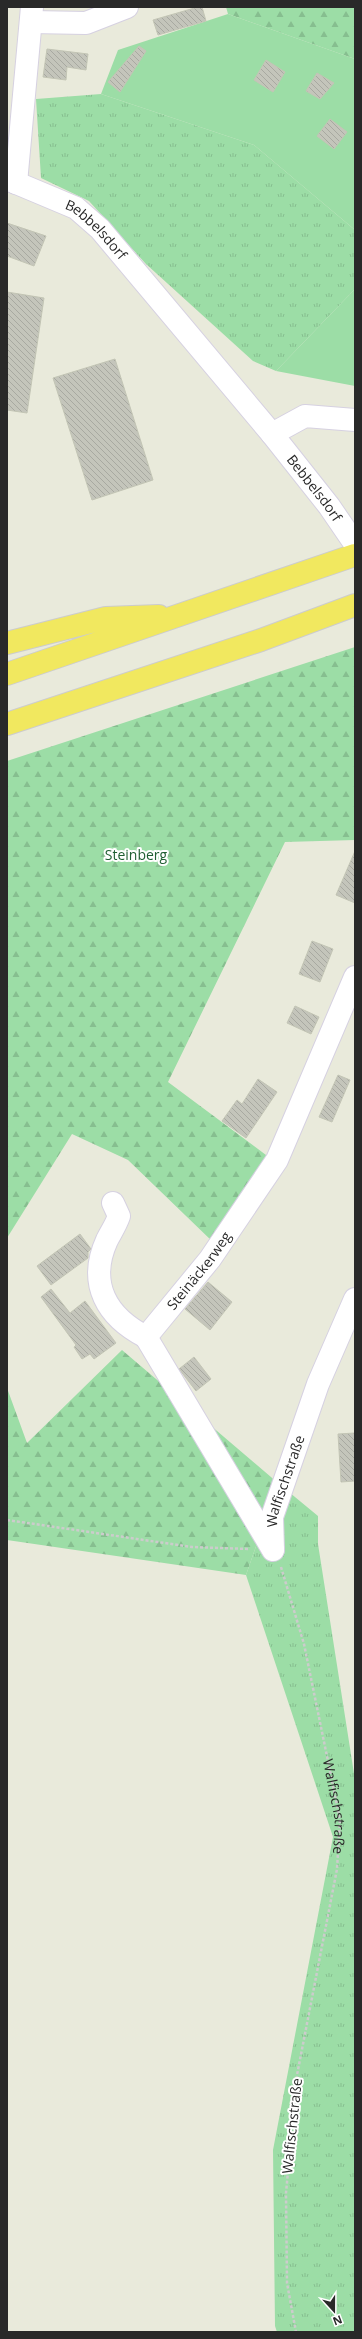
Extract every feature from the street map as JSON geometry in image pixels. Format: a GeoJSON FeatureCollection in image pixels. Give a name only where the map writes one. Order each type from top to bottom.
{"type":"FeatureCollection","features":[{"type":"Feature","properties":{"kind":"highway"},"geometry":{"type":"LineString","coordinates":[[7,674],[355,555]]}},
{"type":"Feature","properties":{"kind":"highway"},"geometry":{"type":"LineString","coordinates":[[7,724],[261,640],[355,605]]}},
{"type":"Feature","properties":{"kind":"highway"},"geometry":{"type":"LineString","coordinates":[[7,643],[106,618],[180,616]]}},
{"type":"Feature","properties":{"kind":"street"},"geometry":{"type":"LineString","coordinates":[[31,15],[86,24],[127,7]]}},
{"type":"Feature","properties":{"kind":"street","name":"Bebbelsdorf"},"geometry":{"type":"LineString","coordinates":[[31,15],[12,181],[76,208],[100,230],[272,434],[329,506],[355,544]]}},
{"type":"Feature","properties":{"kind":"street"},"geometry":{"type":"LineString","coordinates":[[272,434],[305,416],[355,420]]}},
{"type":"Feature","properties":{"kind":"street","name":"Steinäckerweg"},"geometry":{"type":"LineString","coordinates":[[146,1337],[210,1259],[277,1160],[355,977]]}},
{"type":"Feature","properties":{"kind":"street"},"geometry":{"type":"LineString","coordinates":[[113,1203],[119,1216],[102,1254],[101,1287],[106,1302],[119,1320],[146,1337],[273,1550]]}},
{"type":"Feature","properties":{"kind":"street","name":"Walfischstraße"},"geometry":{"type":"LineString","coordinates":[[273,1550],[272,1517],[318,1384],[355,1299]]}},
{"type":"Feature","properties":{"kind":"path"},"geometry":{"type":"LineString","coordinates":[[7,1520],[192,1547],[273,1550]]}},
{"type":"Feature","properties":{"kind":"path","name":"Walfischstraße"},"geometry":{"type":"LineString","coordinates":[[273,1550],[285,1574],[304,1644],[340,1820],[337,1869],[297,2075],[286,2193],[287,2283],[296,2332]]}},
{"type":"Feature","properties":{"kind":"green space"},"geometry":{"type":"Polygon","coordinates":[[[226,7],[355,7],[355,59],[228,14],[226,7]]]}},
{"type":"Feature","properties":{"kind":"green space"},"geometry":{"type":"Polygon","coordinates":[[[228,14],[355,59],[355,230],[254,145],[101,94],[118,50],[228,14]]]}},
{"type":"Feature","properties":{"kind":"green space"},"geometry":{"type":"Polygon","coordinates":[[[101,94],[254,145],[355,230],[355,289],[276,371],[253,361],[146,264],[89,201],[41,178],[36,99],[101,94]]]}},
{"type":"Feature","properties":{"kind":"green space"},"geometry":{"type":"Polygon","coordinates":[[[355,289],[355,386],[276,371],[355,289]]]}},
{"type":"Feature","properties":{"kind":"green space","name":"Steinberg"},"geometry":{"type":"Polygon","coordinates":[[[355,647],[355,840],[285,842],[168,1082],[270,1158],[214,1243],[128,1160],[72,1134],[7,1238],[7,761],[355,647]]]}},
{"type":"Feature","properties":{"kind":"green space"},"geometry":{"type":"Polygon","coordinates":[[[122,1350],[278,1483],[246,1575],[7,1540],[7,1388],[27,1443],[122,1350]]]}},
{"type":"Feature","properties":{"kind":"green space"},"geometry":{"type":"Polygon","coordinates":[[[278,1483],[318,1516],[318,1544],[355,1780],[355,2332],[277,2332],[275,2326],[273,2150],[333,1837],[246,1575],[278,1483]]]}},
{"type":"Feature","properties":{"kind":"building"},"geometry":{"type":"Polygon","coordinates":[[[202,7],[206,21],[158,35],[153,20],[202,7]]]}},
{"type":"Feature","properties":{"kind":"building"},"geometry":{"type":"Polygon","coordinates":[[[139,46],[146,51],[120,92],[108,82],[139,46]]]}},
{"type":"Feature","properties":{"kind":"building"},"geometry":{"type":"Polygon","coordinates":[[[47,49],[88,54],[86,70],[67,67],[66,80],[43,77],[47,49]]]}},
{"type":"Feature","properties":{"kind":"building"},"geometry":{"type":"Polygon","coordinates":[[[266,60],[285,72],[273,92],[254,80],[266,60]]]}},
{"type":"Feature","properties":{"kind":"building"},"geometry":{"type":"Polygon","coordinates":[[[317,73],[334,83],[320,99],[306,91],[317,73]]]}},
{"type":"Feature","properties":{"kind":"building"},"geometry":{"type":"Polygon","coordinates":[[[330,119],[347,132],[334,149],[317,136],[330,119]]]}},
{"type":"Feature","properties":{"kind":"building"},"geometry":{"type":"Polygon","coordinates":[[[7,223],[46,236],[34,266],[7,256],[7,223]]]}},
{"type":"Feature","properties":{"kind":"building"},"geometry":{"type":"Polygon","coordinates":[[[7,292],[44,298],[27,413],[7,410],[7,292]]]}},
{"type":"Feature","properties":{"kind":"building"},"geometry":{"type":"Polygon","coordinates":[[[115,359],[153,480],[92,500],[53,378],[115,359]]]}},
{"type":"Feature","properties":{"kind":"building"},"geometry":{"type":"Polygon","coordinates":[[[355,851],[355,903],[336,895],[355,851]]]}},
{"type":"Feature","properties":{"kind":"building"},"geometry":{"type":"Polygon","coordinates":[[[312,941],[333,949],[320,982],[299,974],[312,941]]]}},
{"type":"Feature","properties":{"kind":"building"},"geometry":{"type":"Polygon","coordinates":[[[295,1006],[319,1017],[311,1034],[287,1023],[295,1006]]]}},
{"type":"Feature","properties":{"kind":"building"},"geometry":{"type":"Polygon","coordinates":[[[338,1075],[350,1080],[332,1122],[319,1117],[338,1075]]]}},
{"type":"Feature","properties":{"kind":"building"},"geometry":{"type":"Polygon","coordinates":[[[258,1079],[277,1092],[246,1138],[222,1121],[237,1100],[242,1104],[258,1079]]]}},
{"type":"Feature","properties":{"kind":"building"},"geometry":{"type":"Polygon","coordinates":[[[80,1234],[91,1249],[88,1252],[88,1258],[51,1285],[37,1266],[80,1234]]]}},
{"type":"Feature","properties":{"kind":"building"},"geometry":{"type":"Polygon","coordinates":[[[208,1282],[232,1302],[210,1330],[185,1309],[208,1282]]]}},
{"type":"Feature","properties":{"kind":"building"},"geometry":{"type":"Polygon","coordinates":[[[51,1289],[70,1313],[85,1301],[116,1343],[94,1359],[90,1354],[82,1359],[74,1347],[76,1345],[41,1297],[51,1289]]]}},
{"type":"Feature","properties":{"kind":"building"},"geometry":{"type":"Polygon","coordinates":[[[194,1357],[211,1379],[196,1391],[179,1369],[194,1357]]]}},
{"type":"Feature","properties":{"kind":"building"},"geometry":{"type":"Polygon","coordinates":[[[355,1433],[355,1481],[341,1482],[338,1434],[355,1433]]]}}]}
